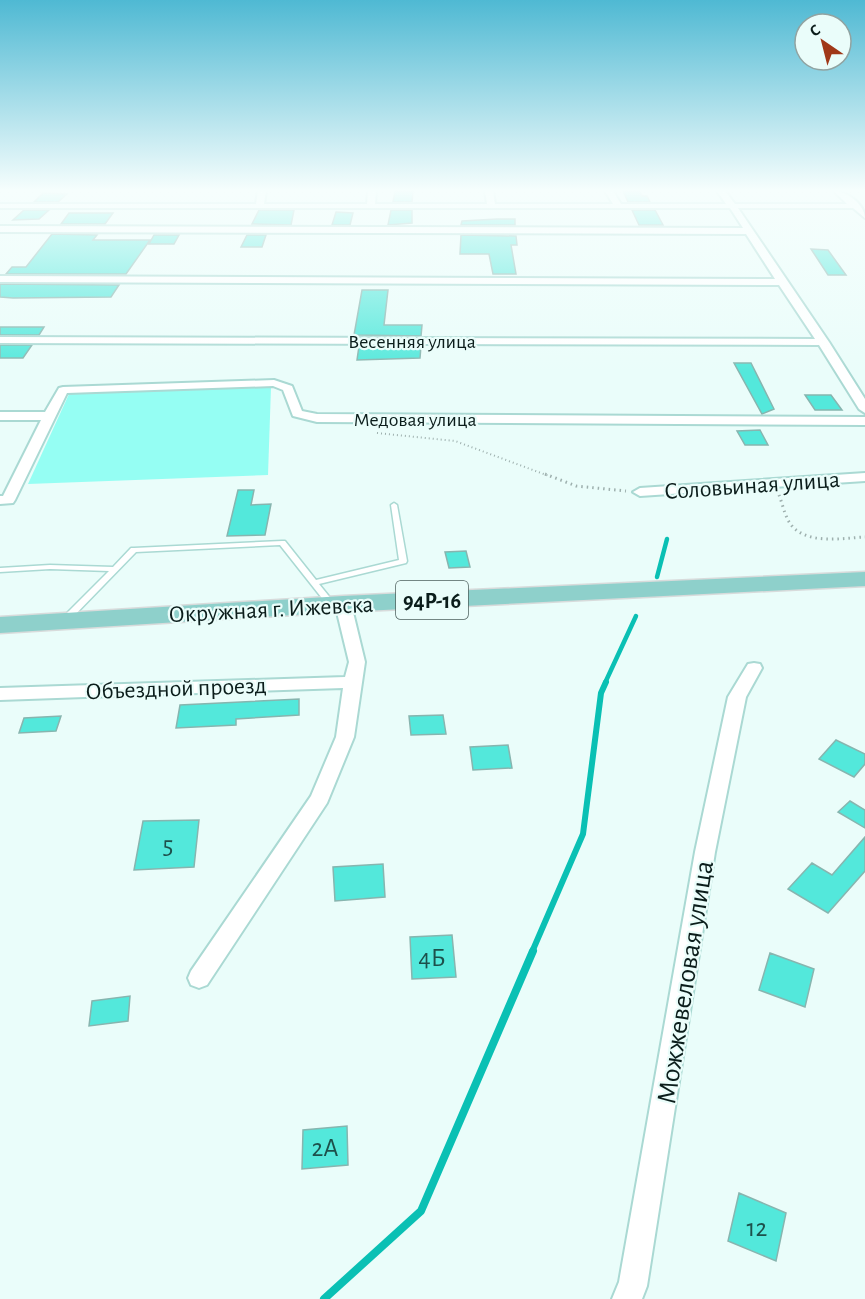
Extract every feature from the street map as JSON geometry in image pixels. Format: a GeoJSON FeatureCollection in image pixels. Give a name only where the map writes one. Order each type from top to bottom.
{"type":"FeatureCollection","features":[{"type":"Feature","properties":{"kind":"main road","name":"Окружная г. Ижевска"},"geometry":{"type":"LineString","coordinates":[[0,625],[338,605],[865,579]]}},
{"type":"Feature","properties":{"kind":"street"},"geometry":{"type":"LineString","coordinates":[[762,252],[824,342],[865,409]]}},
{"type":"Feature","properties":{"kind":"street"},"geometry":{"type":"LineString","coordinates":[[0,279],[782,282]]}},
{"type":"Feature","properties":{"kind":"street","name":"Весенняя улица"},"geometry":{"type":"LineString","coordinates":[[0,340],[824,342]]}},
{"type":"Feature","properties":{"kind":"street","name":"Медовая улица"},"geometry":{"type":"LineString","coordinates":[[49,416],[63,390],[274,383],[288,388],[297,413],[317,418],[865,421]]}},
{"type":"Feature","properties":{"kind":"street"},"geometry":{"type":"LineString","coordinates":[[0,416],[49,416],[4,500]]}},
{"type":"Feature","properties":{"kind":"street","name":"Соловьиная улица"},"geometry":{"type":"LineString","coordinates":[[640,492],[865,477]]}},
{"type":"Feature","properties":{"kind":"street"},"geometry":{"type":"LineString","coordinates":[[199,978],[320,798],[345,736],[357,662],[338,605]]}},
{"type":"Feature","properties":{"kind":"street","name":"Можжевеловая улица"},"geometry":{"type":"LineString","coordinates":[[626,1299],[633,1286],[705,852],[737,697],[754,668]]}},
{"type":"Feature","properties":{"kind":"street","name":"Объездной проезд"},"geometry":{"type":"LineString","coordinates":[[0,694],[352,682]]}},
{"type":"Feature","properties":{"kind":"lane"},"geometry":{"type":"LineString","coordinates":[[315,583],[403,561],[394,505]]}},
{"type":"Feature","properties":{"kind":"lane"},"geometry":{"type":"LineString","coordinates":[[64,621],[134,550],[282,543],[315,583],[338,605]]}},
{"type":"Feature","properties":{"kind":"lane"},"geometry":{"type":"LineString","coordinates":[[0,570],[50,567],[115,569]]}},
{"type":"Feature","properties":{"kind":"path"},"geometry":{"type":"LineString","coordinates":[[373,432],[454,441],[576,486],[609,491],[640,492]]}},
{"type":"Feature","properties":{"kind":"path"},"geometry":{"type":"LineString","coordinates":[[774,483],[792,526],[808,535],[831,539],[865,537]]}},
{"type":"Feature","properties":{"kind":"shaded area"},"geometry":{"type":"Polygon","coordinates":[[[271,387],[268,475],[28,484],[69,394],[271,387]]]}},
{"type":"Feature","properties":{"kind":"building"},"geometry":{"type":"Polygon","coordinates":[[[38,252],[142,252],[126,274],[6,274],[12,267],[26,267],[38,252]]]}},
{"type":"Feature","properties":{"kind":"building"},"geometry":{"type":"Polygon","coordinates":[[[460,252],[512,252],[516,274],[493,274],[489,254],[460,254],[460,252]]]}},
{"type":"Feature","properties":{"kind":"building"},"geometry":{"type":"Polygon","coordinates":[[[813,252],[829,252],[846,275],[828,275],[813,252]]]}},
{"type":"Feature","properties":{"kind":"building"},"geometry":{"type":"Polygon","coordinates":[[[0,284],[119,285],[111,297],[13,298],[0,297],[0,284]]]}},
{"type":"Feature","properties":{"kind":"building"},"geometry":{"type":"Polygon","coordinates":[[[362,290],[388,290],[384,325],[422,325],[421,336],[354,335],[362,290]]]}},
{"type":"Feature","properties":{"kind":"building"},"geometry":{"type":"Polygon","coordinates":[[[0,327],[44,327],[39,335],[0,335],[0,327]]]}},
{"type":"Feature","properties":{"kind":"building"},"geometry":{"type":"Polygon","coordinates":[[[0,345],[32,345],[23,358],[0,358],[0,345]]]}},
{"type":"Feature","properties":{"kind":"building"},"geometry":{"type":"Polygon","coordinates":[[[359,346],[421,346],[420,358],[357,360],[359,346]]]}},
{"type":"Feature","properties":{"kind":"building"},"geometry":{"type":"Polygon","coordinates":[[[734,363],[751,363],[774,409],[762,414],[734,363]]]}},
{"type":"Feature","properties":{"kind":"building"},"geometry":{"type":"Polygon","coordinates":[[[805,395],[831,395],[842,410],[815,410],[805,395]]]}},
{"type":"Feature","properties":{"kind":"building"},"geometry":{"type":"Polygon","coordinates":[[[760,430],[768,445],[745,445],[737,431],[760,430]]]}},
{"type":"Feature","properties":{"kind":"building"},"geometry":{"type":"Polygon","coordinates":[[[238,490],[254,490],[251,505],[271,504],[265,535],[227,536],[238,490]]]}},
{"type":"Feature","properties":{"kind":"building"},"geometry":{"type":"Polygon","coordinates":[[[466,551],[470,567],[449,568],[445,552],[466,551]]]}},
{"type":"Feature","properties":{"kind":"building"},"geometry":{"type":"Polygon","coordinates":[[[299,699],[299,715],[236,719],[236,725],[176,728],[180,705],[299,699]]]}},
{"type":"Feature","properties":{"kind":"building"},"geometry":{"type":"Polygon","coordinates":[[[443,715],[446,734],[411,735],[409,716],[443,715]]]}},
{"type":"Feature","properties":{"kind":"building"},"geometry":{"type":"Polygon","coordinates":[[[61,716],[56,731],[19,733],[24,718],[61,716]]]}},
{"type":"Feature","properties":{"kind":"building"},"geometry":{"type":"Polygon","coordinates":[[[836,740],[865,754],[865,764],[854,777],[819,759],[836,740]]]}},
{"type":"Feature","properties":{"kind":"building"},"geometry":{"type":"Polygon","coordinates":[[[508,745],[512,768],[473,770],[470,747],[508,745]]]}},
{"type":"Feature","properties":{"kind":"building"},"geometry":{"type":"Polygon","coordinates":[[[850,801],[865,810],[865,828],[838,812],[850,801]]]}},
{"type":"Feature","properties":{"kind":"building"},"geometry":{"type":"Polygon","coordinates":[[[199,820],[194,867],[134,870],[143,821],[199,820]]]}},
{"type":"Feature","properties":{"kind":"building"},"geometry":{"type":"Polygon","coordinates":[[[865,837],[865,871],[828,913],[788,889],[812,863],[832,875],[865,837]]]}},
{"type":"Feature","properties":{"kind":"building"},"geometry":{"type":"Polygon","coordinates":[[[383,864],[385,897],[335,901],[333,867],[383,864]]]}},
{"type":"Feature","properties":{"kind":"building"},"geometry":{"type":"Polygon","coordinates":[[[452,935],[456,977],[412,979],[410,937],[452,935]]]}},
{"type":"Feature","properties":{"kind":"building"},"geometry":{"type":"Polygon","coordinates":[[[770,953],[814,969],[805,1007],[759,990],[770,953]]]}},
{"type":"Feature","properties":{"kind":"building"},"geometry":{"type":"Polygon","coordinates":[[[130,996],[128,1021],[89,1026],[92,1001],[130,996]]]}},
{"type":"Feature","properties":{"kind":"building"},"geometry":{"type":"Polygon","coordinates":[[[347,1126],[348,1165],[302,1169],[303,1130],[347,1126]]]}},
{"type":"Feature","properties":{"kind":"building"},"geometry":{"type":"Polygon","coordinates":[[[739,1193],[786,1213],[776,1261],[728,1241],[739,1193]]]}},
{"type":"Feature","properties":{"kind":"waterway"},"geometry":{"type":"LineString","coordinates":[[657,577],[667,539]]}},
{"type":"Feature","properties":{"kind":"waterway"},"geometry":{"type":"LineString","coordinates":[[605,683],[636,616]]}},
{"type":"Feature","properties":{"kind":"waterway"},"geometry":{"type":"LineString","coordinates":[[532,952],[583,834],[601,693],[606,682]]}},
{"type":"Feature","properties":{"kind":"waterway"},"geometry":{"type":"LineString","coordinates":[[324,1299],[421,1211],[533,951]]}}]}
